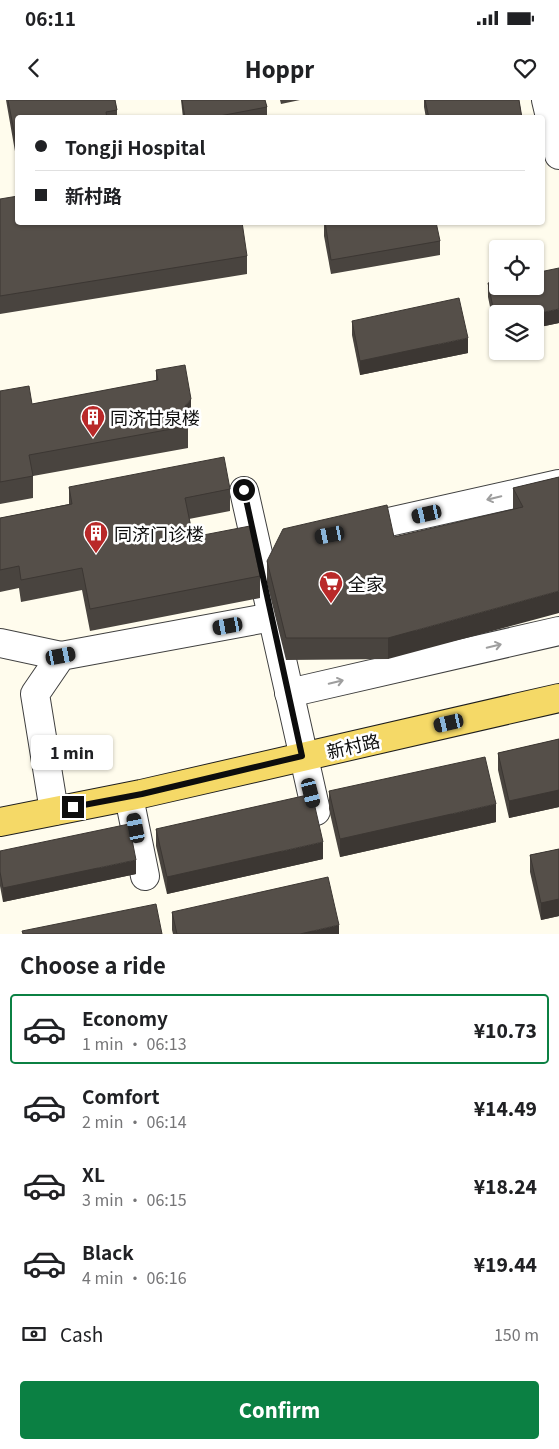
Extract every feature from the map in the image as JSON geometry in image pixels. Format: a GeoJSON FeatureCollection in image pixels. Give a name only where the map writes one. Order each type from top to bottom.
{"type":"FeatureCollection","features":[{"type":"Feature","properties":{"kind":"main road","name":"新村路"},"geometry":{"type":"LineString","coordinates":[[0,822],[129,797],[559,698]]}},
{"type":"Feature","properties":{"kind":"street"},"geometry":{"type":"LineString","coordinates":[[546,100],[559,155]]}},
{"type":"Feature","properties":{"kind":"street"},"geometry":{"type":"LineString","coordinates":[[330,535],[559,484]]}},
{"type":"Feature","properties":{"kind":"street"},"geometry":{"type":"LineString","coordinates":[[244,490],[302,756],[316,811]]}},
{"type":"Feature","properties":{"kind":"street"},"geometry":{"type":"LineString","coordinates":[[257,549],[284,544]]}},
{"type":"Feature","properties":{"kind":"street"},"geometry":{"type":"LineString","coordinates":[[0,643],[61,656],[272,617]]}},
{"type":"Feature","properties":{"kind":"street"},"geometry":{"type":"LineString","coordinates":[[288,693],[559,631]]}},
{"type":"Feature","properties":{"kind":"street"},"geometry":{"type":"LineString","coordinates":[[54,811],[35,694],[61,656]]}},
{"type":"Feature","properties":{"kind":"street"},"geometry":{"type":"LineString","coordinates":[[129,797],[145,876]]}},
{"type":"Feature","properties":{"kind":"building"},"geometry":{"type":"Polygon","coordinates":[[[8,100],[115,100],[117,110],[106,112],[106,115],[15,115],[15,137],[8,100]]]}},
{"type":"Feature","properties":{"kind":"building"},"geometry":{"type":"Polygon","coordinates":[[[182,100],[265,100],[267,107],[225,115],[184,115],[182,100]]]}},
{"type":"Feature","properties":{"kind":"building"},"geometry":{"type":"Polygon","coordinates":[[[425,100],[519,100],[522,115],[428,115],[425,100]]]}},
{"type":"Feature","properties":{"kind":"building"},"geometry":{"type":"Polygon","coordinates":[[[15,196],[15,225],[242,225],[247,256],[0,296],[0,199],[15,196]]]}},
{"type":"Feature","properties":{"kind":"building"},"geometry":{"type":"Polygon","coordinates":[[[325,225],[437,225],[440,241],[331,260],[325,225]]]}},
{"type":"Feature","properties":{"kind":"building"},"geometry":{"type":"Polygon","coordinates":[[[559,268],[559,309],[544,312],[544,305],[493,305],[490,295],[544,295],[544,271],[559,268]]]}},
{"type":"Feature","properties":{"kind":"building"},"geometry":{"type":"Polygon","coordinates":[[[459,298],[468,338],[360,361],[352,321],[459,298]]]}},
{"type":"Feature","properties":{"kind":"building","name":"同济甘泉楼"},"geometry":{"type":"Polygon","coordinates":[[[185,365],[191,399],[185,406],[188,426],[29,455],[33,476],[0,482],[0,391],[29,386],[32,404],[158,380],[156,370],[185,365]]]}},
{"type":"Feature","properties":{"kind":"building","name":"同济门诊楼"},"geometry":{"type":"Polygon","coordinates":[[[224,457],[230,489],[185,498],[193,537],[250,526],[260,576],[90,609],[82,568],[21,580],[19,566],[0,570],[0,518],[72,504],[69,487],[224,457]]]}},
{"type":"Feature","properties":{"kind":"building"},"geometry":{"type":"Polygon","coordinates":[[[559,477],[559,591],[388,638],[286,638],[267,561],[283,529],[387,505],[394,537],[523,507],[513,488],[559,477]]]}},
{"type":"Feature","properties":{"kind":"building"},"geometry":{"type":"Polygon","coordinates":[[[559,739],[559,790],[509,801],[498,753],[559,739]]]}},
{"type":"Feature","properties":{"kind":"building"},"geometry":{"type":"Polygon","coordinates":[[[485,757],[496,804],[340,839],[329,791],[485,757]]]}},
{"type":"Feature","properties":{"kind":"building"},"geometry":{"type":"Polygon","coordinates":[[[312,794],[323,842],[167,877],[156,829],[312,794]]]}},
{"type":"Feature","properties":{"kind":"building"},"geometry":{"type":"Polygon","coordinates":[[[129,824],[136,860],[3,888],[0,872],[0,851],[129,824]]]}},
{"type":"Feature","properties":{"kind":"building"},"geometry":{"type":"Polygon","coordinates":[[[559,849],[559,899],[541,903],[530,855],[559,849]]]}},
{"type":"Feature","properties":{"kind":"building"},"geometry":{"type":"Polygon","coordinates":[[[328,877],[339,925],[300,934],[177,934],[172,912],[328,877]]]}},
{"type":"Feature","properties":{"kind":"building"},"geometry":{"type":"Polygon","coordinates":[[[156,904],[162,934],[23,934],[22,931],[156,904]]]}},
{"type":"Feature","properties":{"kind":"place","name":"同济甘泉楼"},"geometry":{"type":"Point","coordinates":[93,438]}},
{"type":"Feature","properties":{"kind":"place","name":"同济门诊楼"},"geometry":{"type":"Point","coordinates":[96,554]}},
{"type":"Feature","properties":{"kind":"place","name":"全家"},"geometry":{"type":"Point","coordinates":[331,604]}},
{"type":"Feature","properties":{"kind":"route"},"geometry":{"type":"LineString","coordinates":[[73,807],[181,786],[302,756],[244,490]]}}]}
